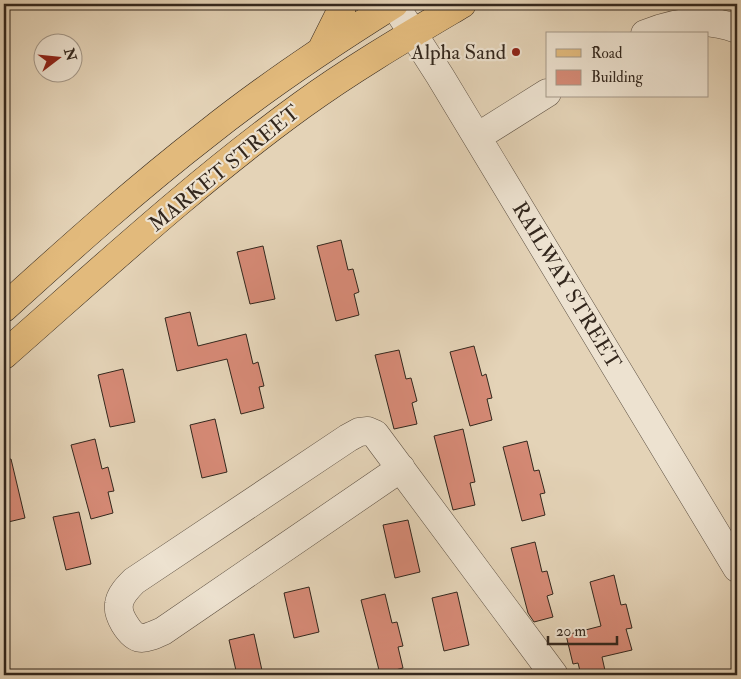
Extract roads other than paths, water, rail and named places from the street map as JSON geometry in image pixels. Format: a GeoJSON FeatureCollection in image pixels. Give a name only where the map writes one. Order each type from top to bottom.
{"type":"FeatureCollection","features":[{"type":"Feature","properties":{"kind":"main road"},"geometry":{"type":"LineString","coordinates":[[321,50],[338,18],[343,4]]}},
{"type":"Feature","properties":{"kind":"main road","name":"MARKET STREET"},"geometry":{"type":"LineString","coordinates":[[4,308],[101,220],[200,139],[321,50],[394,4]]}},
{"type":"Feature","properties":{"kind":"main road","name":"MARKET STREET"},"geometry":{"type":"LineString","coordinates":[[4,355],[134,241],[302,105],[350,71],[462,4]]}},
{"type":"Feature","properties":{"kind":"street","name":"RAILWAY STREET"},"geometry":{"type":"LineString","coordinates":[[394,4],[414,33],[733,550]]}},
{"type":"Feature","properties":{"kind":"street"},"geometry":{"type":"LineString","coordinates":[[651,32],[678,23],[701,21],[724,24],[737,29]]}},
{"type":"Feature","properties":{"kind":"street"},"geometry":{"type":"LineString","coordinates":[[477,137],[546,94]]}},
{"type":"Feature","properties":{"kind":"street"},"geometry":{"type":"LineString","coordinates":[[401,468],[163,631],[152,636],[140,638],[131,635],[120,617],[119,604],[124,593],[134,580],[359,432],[368,430],[375,434],[401,468],[554,675]]}},
{"type":"Feature","properties":{"kind":"place","name":"Alpha Sand"},"geometry":{"type":"Point","coordinates":[516,52]}}]}
